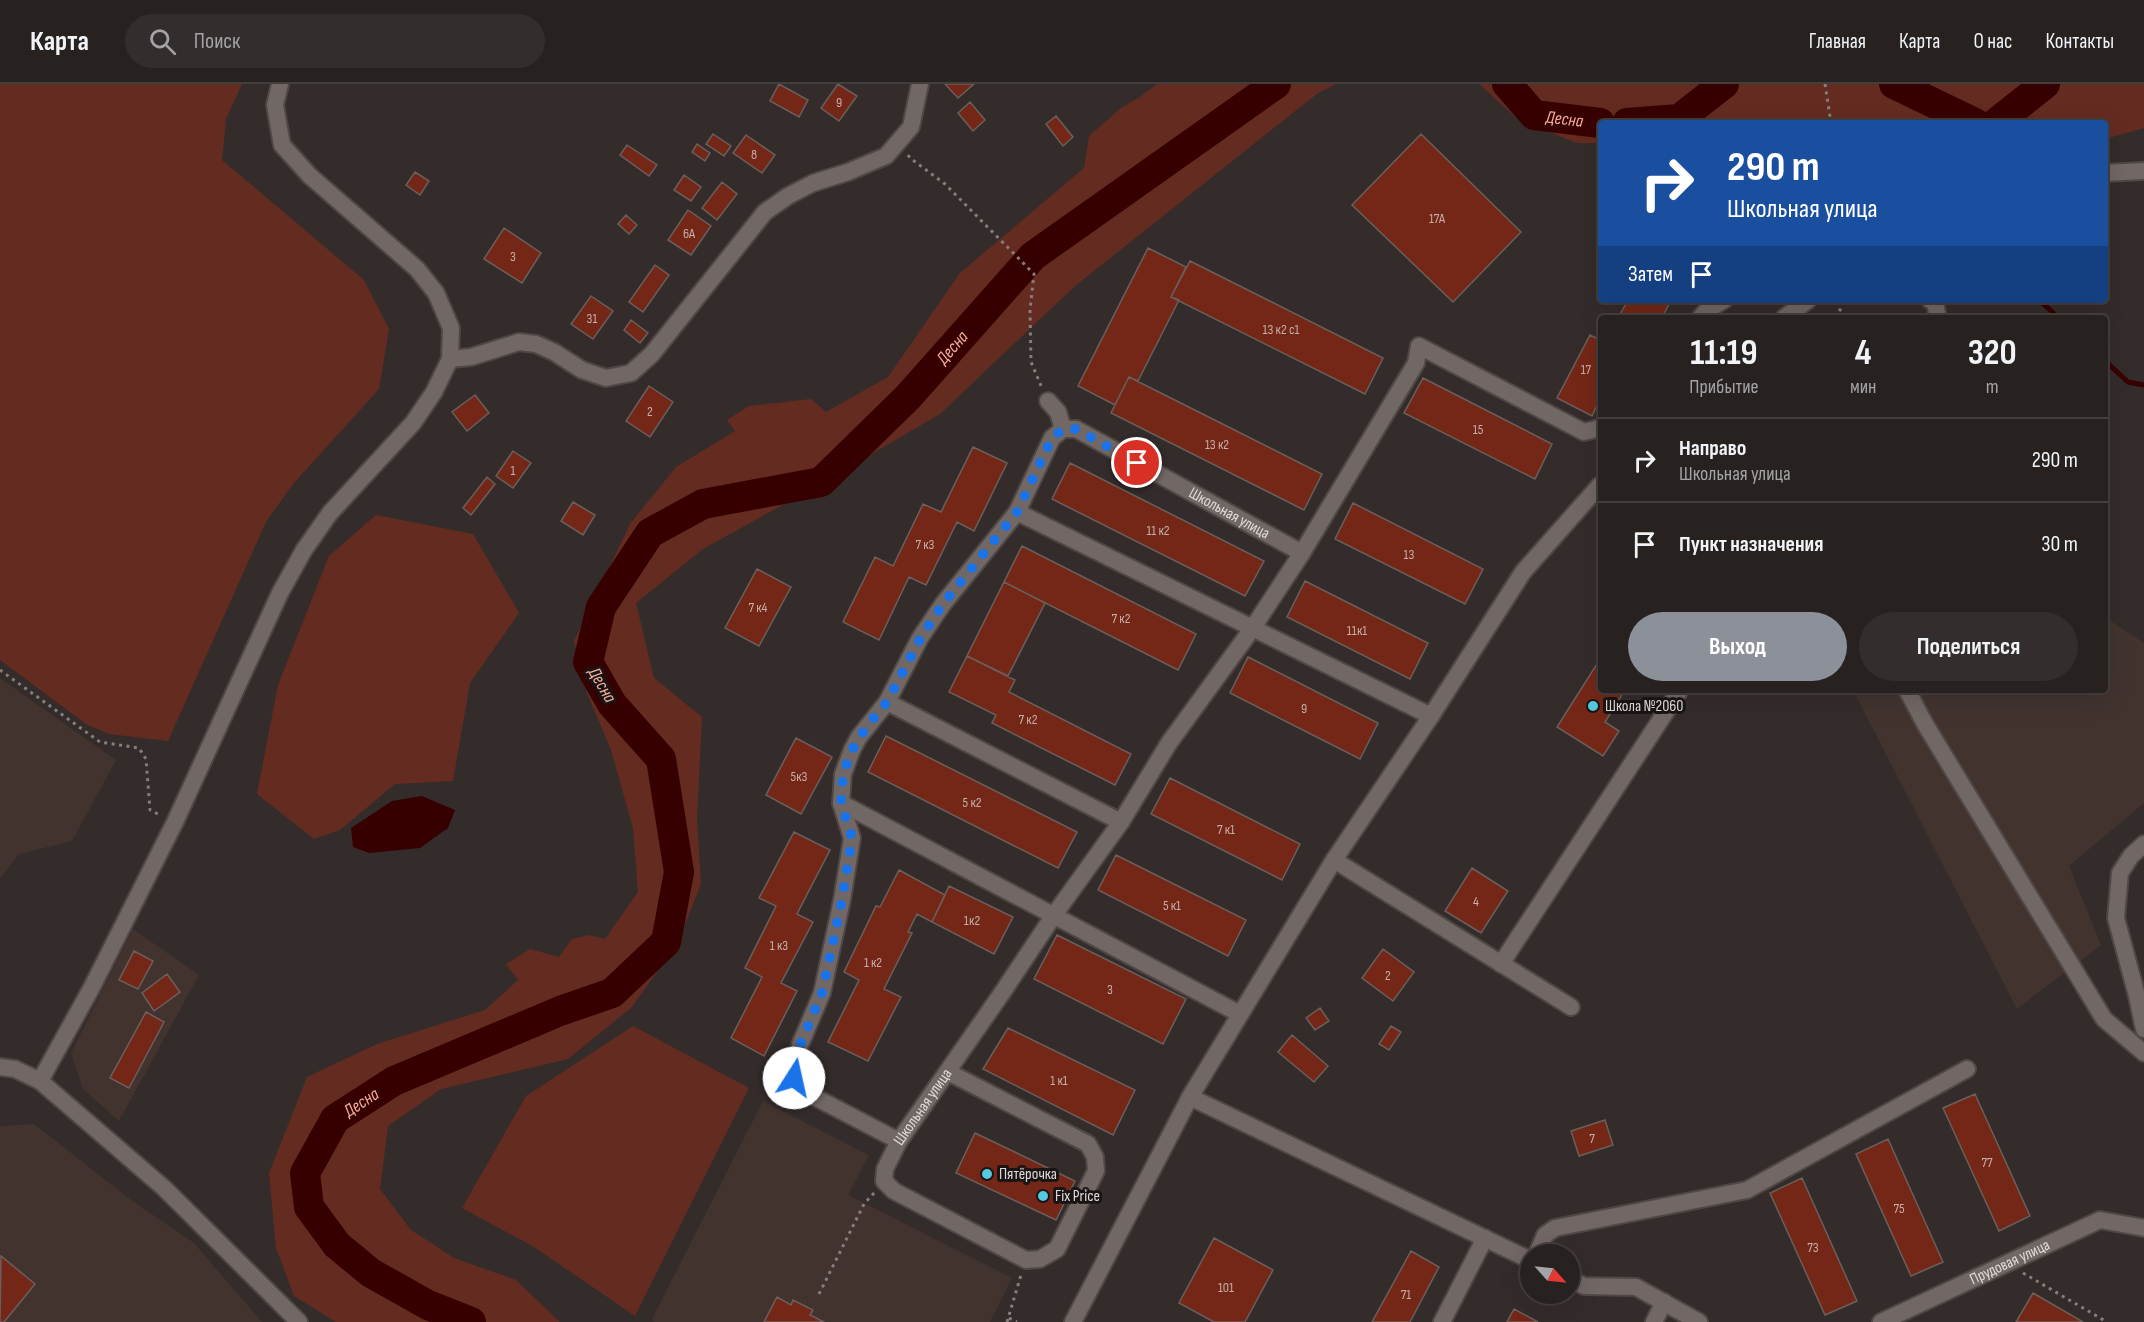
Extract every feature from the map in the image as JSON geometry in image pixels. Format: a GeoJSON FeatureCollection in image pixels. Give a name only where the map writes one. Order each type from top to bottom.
{"type":"FeatureCollection","features":[{"type":"Feature","properties":{"kind":"street"},"geometry":{"type":"LineString","coordinates":[[40,1081],[92,987],[175,822],[280,593],[304,550],[330,513],[414,423],[434,392],[450,359],[451,328],[436,292],[417,269],[310,176],[282,144],[275,105],[280,84]]}},
{"type":"Feature","properties":{"kind":"street"},"geometry":{"type":"LineString","coordinates":[[450,359],[471,357],[519,342],[554,352],[582,370],[606,378],[631,373],[652,354],[765,213],[788,196],[813,183],[848,172],[886,156],[911,127],[920,84]]}},
{"type":"Feature","properties":{"kind":"street"},"geometry":{"type":"LineString","coordinates":[[2108,173],[2144,171]]}},
{"type":"Feature","properties":{"kind":"street"},"geometry":{"type":"LineString","coordinates":[[1703,315],[1719,303]]}},
{"type":"Feature","properties":{"kind":"street"},"geometry":{"type":"LineString","coordinates":[[1788,315],[1804,303]]}},
{"type":"Feature","properties":{"kind":"street","name":"Школьная улица"},"geometry":{"type":"LineString","coordinates":[[1302,553],[1076,429],[1063,429],[1052,438],[1017,512],[943,604],[920,639],[887,702],[867,726],[852,750],[843,774],[841,803],[852,838],[842,900],[822,993],[800,1045],[794,1078],[806,1092],[899,1141],[1054,915],[1121,822],[1169,743],[1252,629],[1302,553],[1416,363],[1419,346],[1584,432],[1598,429]]}},
{"type":"Feature","properties":{"kind":"street"},"geometry":{"type":"LineString","coordinates":[[1047,401],[1058,412],[1063,429]]}},
{"type":"Feature","properties":{"kind":"street"},"geometry":{"type":"LineString","coordinates":[[1073,1322],[1190,1097],[1334,860],[1431,716],[1523,572],[1598,487]]}},
{"type":"Feature","properties":{"kind":"street"},"geometry":{"type":"LineString","coordinates":[[1017,512],[1431,716]]}},
{"type":"Feature","properties":{"kind":"street"},"geometry":{"type":"LineString","coordinates":[[1501,964],[1678,693]]}},
{"type":"Feature","properties":{"kind":"street"},"geometry":{"type":"LineString","coordinates":[[1910,693],[1925,724],[2104,1019],[2144,1053]]}},
{"type":"Feature","properties":{"kind":"street"},"geometry":{"type":"LineString","coordinates":[[887,702],[1121,822]]}},
{"type":"Feature","properties":{"kind":"street"},"geometry":{"type":"LineString","coordinates":[[841,803],[1240,1014]]}},
{"type":"Feature","properties":{"kind":"street"},"geometry":{"type":"LineString","coordinates":[[2144,844],[2131,856],[2120,873],[2116,918],[2144,1029]]}},
{"type":"Feature","properties":{"kind":"street"},"geometry":{"type":"LineString","coordinates":[[1334,860],[1571,1007]]}},
{"type":"Feature","properties":{"kind":"street"},"geometry":{"type":"LineString","coordinates":[[0,1067],[15,1069],[40,1081],[164,1188],[299,1322]]}},
{"type":"Feature","properties":{"kind":"street"},"geometry":{"type":"LineString","coordinates":[[1541,1244],[1545,1235],[1555,1228],[1747,1190],[1967,1069]]}},
{"type":"Feature","properties":{"kind":"street"},"geometry":{"type":"LineString","coordinates":[[899,1141],[885,1168],[884,1181],[894,1191],[1026,1260],[1040,1259],[1058,1249],[1096,1171],[1095,1156],[1088,1144],[948,1072]]}},
{"type":"Feature","properties":{"kind":"street"},"geometry":{"type":"LineString","coordinates":[[1190,1097],[1520,1255]]}},
{"type":"Feature","properties":{"kind":"street","name":"Прудовая улица"},"geometry":{"type":"LineString","coordinates":[[1881,1322],[2100,1220],[2144,1228]]}},
{"type":"Feature","properties":{"kind":"street"},"geometry":{"type":"LineString","coordinates":[[1442,1322],[1485,1238]]}},
{"type":"Feature","properties":{"kind":"street"},"geometry":{"type":"LineString","coordinates":[[1580,1284],[1636,1287],[1699,1322]]}},
{"type":"Feature","properties":{"kind":"street"},"geometry":{"type":"LineString","coordinates":[[1654,1322],[1664,1302]]}},
{"type":"Feature","properties":{"kind":"path"},"geometry":{"type":"LineString","coordinates":[[1825,84],[1831,120]]}},
{"type":"Feature","properties":{"kind":"path"},"geometry":{"type":"LineString","coordinates":[[900,139],[910,158],[945,184],[1034,274],[1030,310],[1030,362],[1047,401]]}},
{"type":"Feature","properties":{"kind":"path"},"geometry":{"type":"LineString","coordinates":[[0,670],[100,742],[139,748],[146,759],[150,810],[175,822]]}},
{"type":"Feature","properties":{"kind":"path"},"geometry":{"type":"LineString","coordinates":[[819,1294],[864,1204],[884,1181]]}},
{"type":"Feature","properties":{"kind":"path"},"geometry":{"type":"LineString","coordinates":[[1017,1322],[1008,1320],[1026,1260]]}},
{"type":"Feature","properties":{"kind":"path"},"geometry":{"type":"LineString","coordinates":[[2006,1264],[2107,1322]]}},
{"type":"Feature","properties":{"kind":"shaded area"},"geometry":{"type":"Polygon","coordinates":[[[0,84],[242,84],[226,119],[222,160],[364,280],[389,329],[379,389],[293,484],[266,522],[168,741],[109,734],[86,724],[0,660],[0,84]]]}},
{"type":"Feature","properties":{"kind":"shaded area"},"geometry":{"type":"Polygon","coordinates":[[[1157,84],[1336,84],[1318,93],[1075,286],[940,414],[703,549],[636,603],[654,678],[702,717],[697,820],[701,884],[677,944],[631,1008],[568,1059],[441,1089],[388,1126],[380,1189],[411,1230],[454,1258],[516,1280],[560,1322],[336,1322],[294,1296],[276,1248],[269,1173],[307,1077],[377,1044],[485,1010],[518,980],[506,964],[530,949],[559,957],[572,939],[589,935],[605,939],[638,892],[633,828],[611,750],[587,693],[574,641],[630,524],[676,467],[735,431],[727,420],[749,406],[811,399],[826,412],[888,377],[960,273],[1084,168],[1089,136],[1121,108],[1157,84]]]}},
{"type":"Feature","properties":{"kind":"shaded area"},"geometry":{"type":"Polygon","coordinates":[[[1479,84],[2144,84],[2144,128],[2108,138],[2108,120],[1598,120],[1598,143],[1577,143],[1519,120],[1479,84]]]}},
{"type":"Feature","properties":{"kind":"shaded area"},"geometry":{"type":"Polygon","coordinates":[[[376,515],[473,534],[519,613],[470,683],[453,781],[395,784],[340,830],[314,839],[257,794],[278,685],[329,556],[376,515]]]}},
{"type":"Feature","properties":{"kind":"shaded area"},"geometry":{"type":"Polygon","coordinates":[[[2108,619],[2144,643],[2144,803],[2069,866],[2101,945],[2017,1009],[1855,693],[2108,693],[2108,619]]]}},
{"type":"Feature","properties":{"kind":"shaded area"},"geometry":{"type":"Polygon","coordinates":[[[0,678],[116,760],[72,841],[19,854],[0,879],[0,678]]]}},
{"type":"Feature","properties":{"kind":"shaded area"},"geometry":{"type":"Polygon","coordinates":[[[422,796],[455,810],[448,828],[420,848],[369,853],[353,847],[351,828],[392,801],[422,796]]]}},
{"type":"Feature","properties":{"kind":"shaded area"},"geometry":{"type":"Polygon","coordinates":[[[133,929],[199,975],[119,1121],[83,1089],[71,1053],[133,929]]]}},
{"type":"Feature","properties":{"kind":"shaded area"},"geometry":{"type":"Polygon","coordinates":[[[633,1026],[749,1088],[635,1316],[534,1247],[462,1208],[526,1096],[633,1026]]]}},
{"type":"Feature","properties":{"kind":"shaded area"},"geometry":{"type":"Polygon","coordinates":[[[763,1101],[869,1155],[848,1195],[1012,1278],[990,1322],[654,1322],[652,1319],[763,1101]]]}},
{"type":"Feature","properties":{"kind":"shaded area"},"geometry":{"type":"Polygon","coordinates":[[[34,1124],[131,1200],[194,1243],[262,1322],[0,1322],[0,1126],[34,1124]]]}},
{"type":"Feature","properties":{"kind":"building"},"geometry":{"type":"Polygon","coordinates":[[[779,84],[808,100],[799,117],[770,101],[779,84]]]}},
{"type":"Feature","properties":{"kind":"building"},"geometry":{"type":"Polygon","coordinates":[[[838,84],[857,96],[839,121],[821,108],[838,84]]]}},
{"type":"Feature","properties":{"kind":"building"},"geometry":{"type":"Polygon","coordinates":[[[945,84],[974,84],[958,98],[945,84]]]}},
{"type":"Feature","properties":{"kind":"building"},"geometry":{"type":"Polygon","coordinates":[[[970,102],[985,120],[973,131],[958,113],[970,102]]]}},
{"type":"Feature","properties":{"kind":"building"},"geometry":{"type":"Polygon","coordinates":[[[1056,116],[1073,137],[1063,146],[1046,124],[1056,116]]]}},
{"type":"Feature","properties":{"kind":"building"},"geometry":{"type":"Polygon","coordinates":[[[713,134],[731,146],[724,156],[706,144],[713,134]]]}},
{"type":"Feature","properties":{"kind":"building"},"geometry":{"type":"Polygon","coordinates":[[[1421,134],[1521,232],[1453,302],[1352,205],[1421,134]]]}},
{"type":"Feature","properties":{"kind":"building"},"geometry":{"type":"Polygon","coordinates":[[[746,135],[775,155],[762,173],[733,153],[746,135]]]}},
{"type":"Feature","properties":{"kind":"building"},"geometry":{"type":"Polygon","coordinates":[[[697,144],[710,153],[705,161],[692,152],[697,144]]]}},
{"type":"Feature","properties":{"kind":"building"},"geometry":{"type":"Polygon","coordinates":[[[627,145],[657,165],[649,176],[620,155],[627,145]]]}},
{"type":"Feature","properties":{"kind":"building"},"geometry":{"type":"Polygon","coordinates":[[[415,172],[429,181],[420,195],[406,185],[415,172]]]}},
{"type":"Feature","properties":{"kind":"building"},"geometry":{"type":"Polygon","coordinates":[[[684,175],[701,187],[691,201],[674,190],[684,175]]]}},
{"type":"Feature","properties":{"kind":"building"},"geometry":{"type":"Polygon","coordinates":[[[722,182],[737,194],[717,220],[702,208],[722,182]]]}},
{"type":"Feature","properties":{"kind":"building"},"geometry":{"type":"Polygon","coordinates":[[[688,210],[711,226],[691,255],[668,240],[688,210]]]}},
{"type":"Feature","properties":{"kind":"building"},"geometry":{"type":"Polygon","coordinates":[[[626,215],[637,225],[629,234],[618,224],[626,215]]]}},
{"type":"Feature","properties":{"kind":"building"},"geometry":{"type":"Polygon","coordinates":[[[504,228],[541,253],[522,283],[484,259],[504,228]]]}},
{"type":"Feature","properties":{"kind":"building"},"geometry":{"type":"Polygon","coordinates":[[[1148,248],[1186,267],[1171,297],[1179,300],[1138,381],[1129,377],[1115,405],[1078,386],[1148,248]]]}},
{"type":"Feature","properties":{"kind":"building"},"geometry":{"type":"Polygon","coordinates":[[[1190,261],[1383,358],[1365,394],[1171,297],[1190,261]]]}},
{"type":"Feature","properties":{"kind":"building"},"geometry":{"type":"Polygon","coordinates":[[[655,265],[669,275],[643,312],[629,302],[655,265]]]}},
{"type":"Feature","properties":{"kind":"building"},"geometry":{"type":"Polygon","coordinates":[[[591,296],[613,311],[593,339],[571,324],[591,296]]]}},
{"type":"Feature","properties":{"kind":"building"},"geometry":{"type":"Polygon","coordinates":[[[1626,303],[1670,303],[1664,315],[1620,315],[1626,303]]]}},
{"type":"Feature","properties":{"kind":"building"},"geometry":{"type":"Polygon","coordinates":[[[631,320],[648,333],[640,343],[624,330],[631,320]]]}},
{"type":"Feature","properties":{"kind":"building"},"geometry":{"type":"Polygon","coordinates":[[[1590,335],[1598,339],[1598,403],[1592,416],[1557,398],[1590,335]]]}},
{"type":"Feature","properties":{"kind":"building"},"geometry":{"type":"Polygon","coordinates":[[[1129,377],[1322,474],[1304,510],[1111,413],[1129,377]]]}},
{"type":"Feature","properties":{"kind":"building"},"geometry":{"type":"Polygon","coordinates":[[[1423,378],[1552,444],[1535,479],[1404,413],[1423,378]]]}},
{"type":"Feature","properties":{"kind":"building"},"geometry":{"type":"Polygon","coordinates":[[[649,386],[673,402],[650,437],[626,421],[649,386]]]}},
{"type":"Feature","properties":{"kind":"building"},"geometry":{"type":"Polygon","coordinates":[[[475,395],[489,413],[467,431],[452,412],[475,395]]]}},
{"type":"Feature","properties":{"kind":"building"},"geometry":{"type":"Polygon","coordinates":[[[973,447],[1007,463],[974,531],[957,522],[926,585],[909,577],[879,640],[843,622],[875,557],[893,566],[923,504],[941,512],[973,447]]]}},
{"type":"Feature","properties":{"kind":"building"},"geometry":{"type":"Polygon","coordinates":[[[513,451],[531,463],[513,488],[496,476],[513,451]]]}},
{"type":"Feature","properties":{"kind":"building"},"geometry":{"type":"Polygon","coordinates":[[[1070,463],[1264,561],[1245,596],[1052,499],[1070,463]]]}},
{"type":"Feature","properties":{"kind":"building"},"geometry":{"type":"Polygon","coordinates":[[[487,477],[495,484],[471,515],[463,508],[487,477]]]}},
{"type":"Feature","properties":{"kind":"building"},"geometry":{"type":"Polygon","coordinates":[[[573,502],[595,515],[583,535],[561,521],[573,502]]]}},
{"type":"Feature","properties":{"kind":"building"},"geometry":{"type":"Polygon","coordinates":[[[1353,503],[1483,569],[1465,604],[1335,539],[1353,503]]]}},
{"type":"Feature","properties":{"kind":"building"},"geometry":{"type":"Polygon","coordinates":[[[1022,546],[1196,634],[1178,670],[1004,582],[1022,546]]]}},
{"type":"Feature","properties":{"kind":"building"},"geometry":{"type":"Polygon","coordinates":[[[757,569],[791,587],[759,646],[725,628],[757,569]]]}},
{"type":"Feature","properties":{"kind":"building"},"geometry":{"type":"Polygon","coordinates":[[[1305,581],[1428,643],[1410,679],[1287,617],[1305,581]]]}},
{"type":"Feature","properties":{"kind":"building"},"geometry":{"type":"Polygon","coordinates":[[[1004,582],[1045,603],[1008,676],[967,656],[1004,582]]]}},
{"type":"Feature","properties":{"kind":"building"},"geometry":{"type":"Polygon","coordinates":[[[967,656],[1015,680],[1009,692],[1131,754],[1115,785],[992,723],[996,715],[949,692],[967,656]]]}},
{"type":"Feature","properties":{"kind":"building"},"geometry":{"type":"Polygon","coordinates":[[[1248,657],[1378,723],[1360,759],[1230,693],[1248,657]]]}},
{"type":"Feature","properties":{"kind":"building","name":"Школа №2060"},"geometry":{"type":"Polygon","coordinates":[[[1598,662],[1598,693],[1623,693],[1605,722],[1619,731],[1603,756],[1557,727],[1598,662]]]}},
{"type":"Feature","properties":{"kind":"building"},"geometry":{"type":"Polygon","coordinates":[[[886,736],[1077,832],[1058,868],[868,772],[886,736]]]}},
{"type":"Feature","properties":{"kind":"building"},"geometry":{"type":"Polygon","coordinates":[[[796,738],[832,757],[801,814],[766,795],[796,738]]]}},
{"type":"Feature","properties":{"kind":"building"},"geometry":{"type":"Polygon","coordinates":[[[1170,778],[1300,844],[1282,880],[1151,814],[1170,778]]]}},
{"type":"Feature","properties":{"kind":"building"},"geometry":{"type":"Polygon","coordinates":[[[794,832],[830,850],[797,914],[813,922],[781,983],[797,991],[764,1056],[731,1038],[762,977],[745,968],[776,906],[759,898],[794,832]]]}},
{"type":"Feature","properties":{"kind":"building"},"geometry":{"type":"Polygon","coordinates":[[[1116,855],[1246,920],[1228,956],[1098,890],[1116,855]]]}},
{"type":"Feature","properties":{"kind":"building"},"geometry":{"type":"Polygon","coordinates":[[[1472,868],[1508,891],[1481,933],[1445,911],[1472,868]]]}},
{"type":"Feature","properties":{"kind":"building"},"geometry":{"type":"Polygon","coordinates":[[[899,870],[945,895],[932,922],[917,914],[908,932],[912,933],[884,989],[901,997],[868,1061],[828,1042],[859,980],[844,972],[876,906],[880,907],[899,870]]]}},
{"type":"Feature","properties":{"kind":"building"},"geometry":{"type":"Polygon","coordinates":[[[949,886],[1013,917],[994,954],[932,922],[949,886]]]}},
{"type":"Feature","properties":{"kind":"building"},"geometry":{"type":"Polygon","coordinates":[[[1057,935],[1186,999],[1163,1044],[1034,979],[1057,935]]]}},
{"type":"Feature","properties":{"kind":"building"},"geometry":{"type":"Polygon","coordinates":[[[1383,949],[1414,972],[1393,1001],[1362,978],[1383,949]]]}},
{"type":"Feature","properties":{"kind":"building"},"geometry":{"type":"Polygon","coordinates":[[[134,951],[153,961],[138,989],[119,980],[134,951]]]}},
{"type":"Feature","properties":{"kind":"building"},"geometry":{"type":"Polygon","coordinates":[[[167,974],[180,992],[154,1011],[142,993],[167,974]]]}},
{"type":"Feature","properties":{"kind":"building"},"geometry":{"type":"Polygon","coordinates":[[[1320,1008],[1329,1021],[1315,1030],[1306,1018],[1320,1008]]]}},
{"type":"Feature","properties":{"kind":"building"},"geometry":{"type":"Polygon","coordinates":[[[146,1012],[164,1022],[129,1088],[110,1078],[146,1012]]]}},
{"type":"Feature","properties":{"kind":"building"},"geometry":{"type":"Polygon","coordinates":[[[1391,1026],[1401,1032],[1389,1050],[1379,1044],[1391,1026]]]}},
{"type":"Feature","properties":{"kind":"building"},"geometry":{"type":"Polygon","coordinates":[[[1008,1028],[1135,1090],[1113,1135],[983,1069],[1008,1028]]]}},
{"type":"Feature","properties":{"kind":"building"},"geometry":{"type":"Polygon","coordinates":[[[1292,1035],[1328,1066],[1314,1082],[1278,1052],[1292,1035]]]}},
{"type":"Feature","properties":{"kind":"building"},"geometry":{"type":"Polygon","coordinates":[[[1975,1094],[2030,1216],[1999,1231],[1943,1108],[1975,1094]]]}},
{"type":"Feature","properties":{"kind":"building"},"geometry":{"type":"Polygon","coordinates":[[[1605,1120],[1613,1145],[1579,1156],[1571,1131],[1605,1120]]]}},
{"type":"Feature","properties":{"kind":"building"},"geometry":{"type":"Polygon","coordinates":[[[975,1133],[1075,1181],[1056,1220],[956,1173],[975,1133]]]}},
{"type":"Feature","properties":{"kind":"building"},"geometry":{"type":"Polygon","coordinates":[[[1888,1139],[1943,1262],[1911,1276],[1856,1154],[1888,1139]]]}},
{"type":"Feature","properties":{"kind":"building"},"geometry":{"type":"Polygon","coordinates":[[[1802,1178],[1857,1301],[1825,1315],[1770,1193],[1802,1178]]]}},
{"type":"Feature","properties":{"kind":"building"},"geometry":{"type":"Polygon","coordinates":[[[1214,1238],[1273,1270],[1245,1322],[1214,1322],[1179,1303],[1214,1238]]]}},
{"type":"Feature","properties":{"kind":"building"},"geometry":{"type":"Polygon","coordinates":[[[1411,1251],[1439,1267],[1410,1322],[1372,1322],[1411,1251]]]}},
{"type":"Feature","properties":{"kind":"building"},"geometry":{"type":"Polygon","coordinates":[[[1,1256],[35,1284],[4,1322],[0,1322],[1,1256]]]}},
{"type":"Feature","properties":{"kind":"building"},"geometry":{"type":"Polygon","coordinates":[[[2033,1293],[2083,1322],[2016,1322],[2033,1293]]]}},
{"type":"Feature","properties":{"kind":"building"},"geometry":{"type":"Polygon","coordinates":[[[777,1297],[791,1305],[793,1300],[813,1310],[810,1315],[824,1322],[764,1322],[777,1297]]]}},
{"type":"Feature","properties":{"kind":"building"},"geometry":{"type":"Polygon","coordinates":[[[1514,1309],[1538,1322],[1507,1322],[1514,1309]]]}},
{"type":"Feature","properties":{"kind":"waterway","name":"Десна"},"geometry":{"type":"LineString","coordinates":[[471,1322],[428,1305],[371,1273],[337,1245],[309,1207],[305,1173],[335,1119],[394,1081],[560,1011],[612,993],[666,942],[679,872],[661,759],[612,704],[588,662],[601,607],[650,533],[703,504],[821,482],[908,397],[1033,256],[1276,84]]}},
{"type":"Feature","properties":{"kind":"waterway","name":"Десна"},"geometry":{"type":"LineString","coordinates":[[1507,84],[1534,115],[1598,123]]}},
{"type":"Feature","properties":{"kind":"waterway","name":"Десна"},"geometry":{"type":"LineString","coordinates":[[1666,120],[1679,119],[1724,84]]}},
{"type":"Feature","properties":{"kind":"waterway","name":"Десна"},"geometry":{"type":"LineString","coordinates":[[1894,84],[1969,120]]}},
{"type":"Feature","properties":{"kind":"waterway","name":"Десна"},"geometry":{"type":"LineString","coordinates":[[2000,120],[2045,84]]}},
{"type":"Feature","properties":{"kind":"waterway"},"geometry":{"type":"LineString","coordinates":[[2042,303],[2056,315]]}},
{"type":"Feature","properties":{"kind":"waterway"},"geometry":{"type":"LineString","coordinates":[[2108,364],[2128,382],[2144,385]]}},
{"type":"Feature","properties":{"kind":"place","name":"Школа №2060"},"geometry":{"type":"Point","coordinates":[1593,706]}},
{"type":"Feature","properties":{"kind":"place","name":"Пятёрочка"},"geometry":{"type":"Point","coordinates":[987,1174]}},
{"type":"Feature","properties":{"kind":"place","name":"Fix Price"},"geometry":{"type":"Point","coordinates":[1043,1196]}},
{"type":"Feature","properties":{"kind":"route"},"geometry":{"type":"LineString","coordinates":[[794,1078],[800,1045],[822,993],[842,900],[852,838],[841,803],[843,774],[852,750],[867,726],[887,702],[920,639],[943,604],[1017,512],[1052,438],[1063,429],[1076,429],[1137,463]]}}]}
